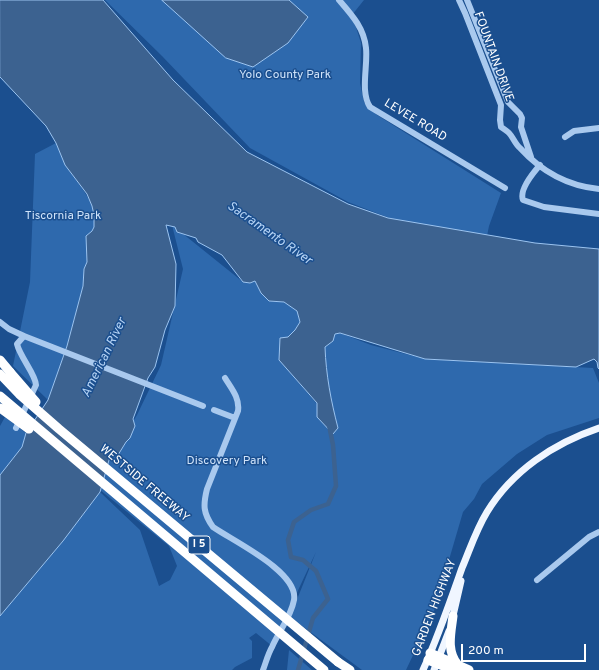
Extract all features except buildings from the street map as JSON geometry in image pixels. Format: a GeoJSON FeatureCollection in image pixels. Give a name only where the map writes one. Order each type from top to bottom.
{"type":"FeatureCollection","features":[{"type":"Feature","properties":{"kind":"highway"},"geometry":{"type":"LineString","coordinates":[[0,360],[59,429]]}},
{"type":"Feature","properties":{"kind":"highway","name":"WESTSIDE FREEWAY"},"geometry":{"type":"LineString","coordinates":[[0,374],[19,394],[59,429],[349,670]]}},
{"type":"Feature","properties":{"kind":"highway","name":"I 5"},"geometry":{"type":"LineString","coordinates":[[0,396],[324,670]]}},
{"type":"Feature","properties":{"kind":"highway"},"geometry":{"type":"LineString","coordinates":[[0,408],[84,468]]}},
{"type":"Feature","properties":{"kind":"highway"},"geometry":{"type":"LineString","coordinates":[[453,616],[450,648],[456,667]]}},
{"type":"Feature","properties":{"kind":"highway"},"geometry":{"type":"LineString","coordinates":[[434,660],[469,670]]}},
{"type":"Feature","properties":{"kind":"main road","name":"GARDEN HIGHWAY"},"geometry":{"type":"LineString","coordinates":[[434,660],[468,554],[487,511],[502,490],[531,463],[551,449],[599,428]]}},
{"type":"Feature","properties":{"kind":"main road","name":"GARDEN HIGHWAY"},"geometry":{"type":"LineString","coordinates":[[423,670],[434,660],[453,616],[468,554]]}},
{"type":"Feature","properties":{"kind":"street","name":"LEVEE ROAD"},"geometry":{"type":"LineString","coordinates":[[339,0],[354,18],[361,29],[365,40],[367,61],[366,96],[370,107],[505,188]]}},
{"type":"Feature","properties":{"kind":"street","name":"FOUNTAIN DRIVE"},"geometry":{"type":"LineString","coordinates":[[459,0],[501,105],[500,125],[531,159],[557,178],[568,183],[599,189]]}},
{"type":"Feature","properties":{"kind":"street","name":"FOUNTAIN DRIVE"},"geometry":{"type":"LineString","coordinates":[[467,0],[506,98],[510,106],[520,114],[522,118],[521,127],[531,159]]}},
{"type":"Feature","properties":{"kind":"street"},"geometry":{"type":"LineString","coordinates":[[508,132],[513,132],[521,127]]}},
{"type":"Feature","properties":{"kind":"street"},"geometry":{"type":"LineString","coordinates":[[565,137],[574,131],[599,128]]}},
{"type":"Feature","properties":{"kind":"street"},"geometry":{"type":"LineString","coordinates":[[540,165],[526,184],[522,194],[523,200],[544,207],[599,214]]}},
{"type":"Feature","properties":{"kind":"street"},"geometry":{"type":"LineString","coordinates":[[0,322],[21,342],[36,382],[16,428]]}},
{"type":"Feature","properties":{"kind":"street"},"geometry":{"type":"LineString","coordinates":[[21,342],[32,339],[203,406]]}},
{"type":"Feature","properties":{"kind":"street"},"geometry":{"type":"LineString","coordinates":[[225,378],[237,398],[239,405],[207,490],[204,502],[204,511],[213,527],[279,569],[292,586],[295,599],[287,620],[272,646],[263,670]]}},
{"type":"Feature","properties":{"kind":"street"},"geometry":{"type":"LineString","coordinates":[[214,410],[235,418]]}},
{"type":"Feature","properties":{"kind":"street"},"geometry":{"type":"LineString","coordinates":[[537,580],[589,537],[599,532]]}},
{"type":"Feature","properties":{"kind":"green space","name":"Yolo County Park"},"geometry":{"type":"Polygon","coordinates":[[[105,0],[364,0],[352,15],[361,43],[360,83],[364,102],[377,115],[501,193],[487,236],[392,219],[348,202],[250,148],[162,56],[105,0]]]}},
{"type":"Feature","properties":{"kind":"green space","name":"Tiscornia Park"},"geometry":{"type":"Polygon","coordinates":[[[56,143],[66,166],[90,202],[93,210],[94,227],[86,236],[87,262],[84,269],[83,286],[67,346],[48,400],[13,366],[30,282],[35,154],[56,143]]]}},
{"type":"Feature","properties":{"kind":"green space","name":"Discovery Park"},"geometry":{"type":"Polygon","coordinates":[[[172,225],[243,282],[255,281],[261,293],[269,301],[284,302],[297,311],[300,322],[288,337],[281,362],[317,404],[317,417],[333,434],[338,428],[329,388],[325,347],[333,341],[335,334],[340,333],[371,345],[425,359],[593,368],[599,383],[599,418],[547,435],[517,454],[482,484],[474,499],[463,512],[434,611],[406,670],[362,670],[290,617],[316,552],[272,646],[256,633],[249,638],[252,641],[252,658],[232,670],[0,670],[0,616],[63,541],[100,492],[140,530],[159,586],[170,580],[177,566],[169,546],[94,485],[137,415],[161,365],[183,269],[172,225]]]}},
{"type":"Feature","properties":{"kind":"green space"},"geometry":{"type":"Polygon","coordinates":[[[5,417],[26,433],[22,447],[0,475],[0,426],[5,417]]]}},
{"type":"Feature","properties":{"kind":"green space"},"geometry":{"type":"Polygon","coordinates":[[[289,650],[290,651],[312,670],[287,670],[289,650]]]}},
{"type":"Feature","properties":{"kind":"water"},"geometry":{"type":"Polygon","coordinates":[[[0,0],[103,0],[173,80],[247,152],[348,204],[388,218],[535,243],[599,249],[599,369],[597,362],[594,359],[576,367],[425,359],[340,333],[335,334],[333,341],[325,347],[329,388],[338,428],[333,434],[317,417],[317,403],[279,360],[280,338],[288,337],[295,330],[300,322],[297,311],[284,302],[269,301],[261,293],[255,281],[250,283],[243,282],[222,255],[198,242],[196,238],[177,232],[175,227],[166,225],[176,264],[175,306],[165,330],[155,367],[148,378],[133,419],[135,426],[130,438],[118,455],[111,453],[100,492],[63,541],[0,616],[0,475],[22,447],[26,433],[48,400],[67,346],[83,286],[84,269],[87,262],[86,236],[94,227],[94,215],[87,194],[65,165],[56,143],[46,126],[0,77],[0,0]]]}},
{"type":"Feature","properties":{"kind":"water"},"geometry":{"type":"Polygon","coordinates":[[[162,0],[289,0],[308,17],[288,43],[253,67],[226,58],[162,0]]]}},
{"type":"Feature","properties":{"kind":"waterway"},"geometry":{"type":"LineString","coordinates":[[298,670],[313,618],[328,599],[316,571],[303,560],[291,557],[288,540],[294,522],[311,510],[328,504],[336,486],[333,445],[329,425]]}},
{"type":"Feature","properties":{"kind":"water label","name":"Sacramento River"},"geometry":{"type":"Point","coordinates":[269,234]}},
{"type":"Feature","properties":{"kind":"water label","name":"American River"},"geometry":{"type":"Point","coordinates":[105,358]}}]}
